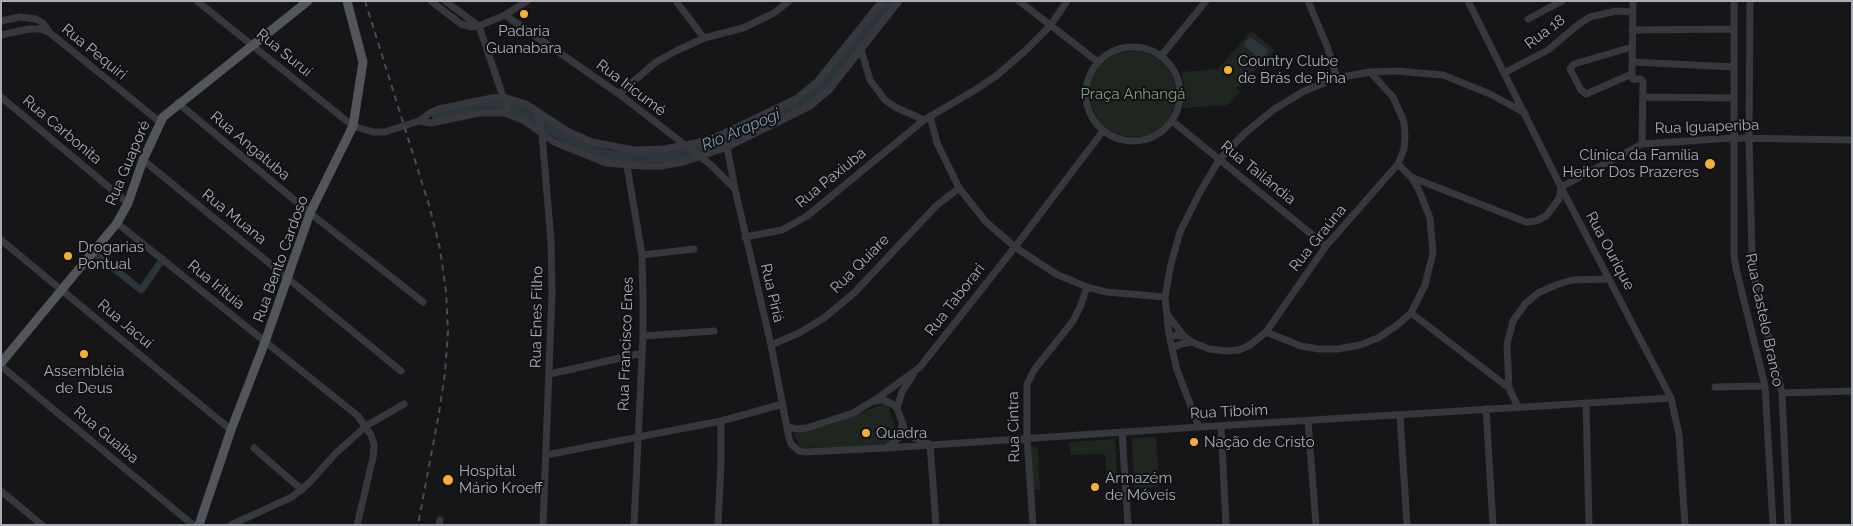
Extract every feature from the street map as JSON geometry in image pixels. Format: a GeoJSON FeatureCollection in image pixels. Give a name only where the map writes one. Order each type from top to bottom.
{"type":"FeatureCollection","features":[{"type":"Feature","properties":{"kind":"main road","name":"Rua Guaporé"},"geometry":{"type":"LineString","coordinates":[[1,364],[117,223],[128,202],[143,160],[160,122],[168,112],[308,1]]}},
{"type":"Feature","properties":{"kind":"main road","name":"Rua Bento Cardoso"},"geometry":{"type":"LineString","coordinates":[[199,525],[231,430],[265,342],[310,213],[353,126],[363,62],[347,1]]}},
{"type":"Feature","properties":{"kind":"street","name":"Rua Suruí"},"geometry":{"type":"LineString","coordinates":[[197,1],[353,126]]}},
{"type":"Feature","properties":{"kind":"street"},"geometry":{"type":"LineString","coordinates":[[431,1],[466,26],[479,26],[505,15],[527,1]]}},
{"type":"Feature","properties":{"kind":"street"},"geometry":{"type":"LineString","coordinates":[[445,1],[479,26],[509,113]]}},
{"type":"Feature","properties":{"kind":"street"},"geometry":{"type":"LineString","coordinates":[[676,1],[704,38]]}},
{"type":"Feature","properties":{"kind":"street"},"geometry":{"type":"LineString","coordinates":[[619,94],[656,62],[676,51],[704,38],[743,28],[774,13],[789,1]]}},
{"type":"Feature","properties":{"kind":"street"},"geometry":{"type":"LineString","coordinates":[[353,126],[373,132],[385,132],[419,121],[439,109],[492,98],[526,104],[538,115],[592,142],[634,150],[687,148],[723,134],[796,99],[829,69],[882,1]]}},
{"type":"Feature","properties":{"kind":"street"},"geometry":{"type":"LineString","coordinates":[[419,121],[431,123],[493,112],[509,113],[542,131],[554,142],[606,163],[627,166],[672,165],[727,147],[810,106],[828,90],[899,1]]}},
{"type":"Feature","properties":{"kind":"street"},"geometry":{"type":"LineString","coordinates":[[1019,1],[1098,62]]}},
{"type":"Feature","properties":{"kind":"street","name":"Rua Paxiuba"},"geometry":{"type":"LineString","coordinates":[[745,236],[782,230],[807,216],[927,118],[996,76],[1025,52],[1050,26],[1067,1]]}},
{"type":"Feature","properties":{"kind":"street"},"geometry":{"type":"LineString","coordinates":[[1161,56],[1206,1]]}},
{"type":"Feature","properties":{"kind":"street"},"geometry":{"type":"LineString","coordinates":[[1308,1],[1324,38],[1337,78]]}},
{"type":"Feature","properties":{"kind":"street","name":"Rua Ourique"},"geometry":{"type":"LineString","coordinates":[[1468,1],[1561,187],[1671,398],[1679,435],[1685,525]]}},
{"type":"Feature","properties":{"kind":"street"},"geometry":{"type":"LineString","coordinates":[[1528,19],[1562,1]]}},
{"type":"Feature","properties":{"kind":"street"},"geometry":{"type":"LineString","coordinates":[[1633,1],[1633,77]]}},
{"type":"Feature","properties":{"kind":"street","name":"Rua Castelo Branco"},"geometry":{"type":"LineString","coordinates":[[1734,1],[1733,138],[1736,268],[1765,386],[1773,525]]}},
{"type":"Feature","properties":{"kind":"street","name":"Rua Castelo Branco"},"geometry":{"type":"LineString","coordinates":[[1750,1],[1749,138],[1752,255],[1754,276],[1782,393],[1788,525]]}},
{"type":"Feature","properties":{"kind":"street","name":"Rua 18"},"geometry":{"type":"LineString","coordinates":[[1504,73],[1548,50],[1590,17],[1616,11],[1632,12]]}},
{"type":"Feature","properties":{"kind":"street","name":"Rua Iricumé"},"geometry":{"type":"LineString","coordinates":[[505,15],[619,94],[698,155],[735,189]]}},
{"type":"Feature","properties":{"kind":"street"},"geometry":{"type":"LineString","coordinates":[[1,21],[20,17],[36,19],[43,22],[50,33]]}},
{"type":"Feature","properties":{"kind":"street","name":"Rua Pequiri"},"geometry":{"type":"LineString","coordinates":[[1,35],[30,29],[41,29],[50,33],[160,122]]}},
{"type":"Feature","properties":{"kind":"street"},"geometry":{"type":"LineString","coordinates":[[1632,30],[1734,29]]}},
{"type":"Feature","properties":{"kind":"street"},"geometry":{"type":"LineString","coordinates":[[1136,47],[1150,50],[1161,56],[1173,68],[1179,82],[1180,96],[1177,111],[1172,121],[1159,134],[1146,140],[1132,141],[1117,138],[1104,131],[1094,120],[1088,107],[1086,92],[1089,77],[1098,62],[1108,54],[1121,48],[1136,47]]}},
{"type":"Feature","properties":{"kind":"street"},"geometry":{"type":"LineString","coordinates":[[1632,47],[1574,64],[1570,72],[1580,90],[1586,94],[1633,77],[1642,80],[1644,97],[1642,144]]}},
{"type":"Feature","properties":{"kind":"street"},"geometry":{"type":"LineString","coordinates":[[862,49],[870,80],[885,100],[904,111],[927,118],[959,188],[986,222],[1015,247],[1056,274],[1087,286],[1106,292],[1165,297]]}},
{"type":"Feature","properties":{"kind":"street"},"geometry":{"type":"LineString","coordinates":[[1632,62],[1733,66]]}},
{"type":"Feature","properties":{"kind":"street"},"geometry":{"type":"LineString","coordinates":[[1199,427],[1177,370],[1169,335],[1165,297],[1171,264],[1180,232],[1219,160],[1244,134],[1273,110],[1304,91],[1337,78],[1370,72],[1396,71],[1443,75],[1490,94],[1525,113]]}},
{"type":"Feature","properties":{"kind":"street","name":"Rua Graúna"},"geometry":{"type":"LineString","coordinates":[[1166,314],[1184,336],[1209,350],[1239,350],[1250,345],[1266,332],[1326,246],[1398,164],[1404,149],[1404,122],[1393,97],[1370,72]]}},
{"type":"Feature","properties":{"kind":"street","name":"Rua Carbonita"},"geometry":{"type":"LineString","coordinates":[[1,97],[128,202]]}},
{"type":"Feature","properties":{"kind":"street"},"geometry":{"type":"LineString","coordinates":[[1644,97],[1734,98]]}},
{"type":"Feature","properties":{"kind":"street","name":"Rua Angatuba"},"geometry":{"type":"LineString","coordinates":[[178,104],[310,213],[423,302]]}},
{"type":"Feature","properties":{"kind":"street","name":"Rua Enes Filho"},"geometry":{"type":"LineString","coordinates":[[538,115],[542,131],[551,241],[550,374],[543,525]]}},
{"type":"Feature","properties":{"kind":"street","name":"Rua Tailândia"},"geometry":{"type":"LineString","coordinates":[[1172,121],[1326,246]]}},
{"type":"Feature","properties":{"kind":"street","name":"Rua Taborari"},"geometry":{"type":"LineString","coordinates":[[787,426],[801,429],[853,413],[872,402],[920,367],[1104,131]]}},
{"type":"Feature","properties":{"kind":"street","name":"Rua Iguaperiba"},"geometry":{"type":"LineString","coordinates":[[1561,187],[1642,144],[1733,138],[1852,140]]}},
{"type":"Feature","properties":{"kind":"street","name":"Rua Piriá"},"geometry":{"type":"LineString","coordinates":[[727,147],[791,444]]}},
{"type":"Feature","properties":{"kind":"street","name":"Rua Muana"},"geometry":{"type":"LineString","coordinates":[[143,160],[401,371]]}},
{"type":"Feature","properties":{"kind":"street"},"geometry":{"type":"LineString","coordinates":[[1266,332],[1301,346],[1319,349],[1338,349],[1378,338],[1411,313],[1425,285],[1433,253],[1430,218],[1419,190],[1411,177],[1398,164]]}},
{"type":"Feature","properties":{"kind":"street","name":"Rua Francisco Enes"},"geometry":{"type":"LineString","coordinates":[[627,166],[642,255],[643,336],[634,525]]}},
{"type":"Feature","properties":{"kind":"street"},"geometry":{"type":"LineString","coordinates":[[1411,177],[1526,222],[1536,221],[1546,216],[1559,200],[1561,187]]}},
{"type":"Feature","properties":{"kind":"street","name":"Rua Quiare"},"geometry":{"type":"LineString","coordinates":[[770,344],[799,333],[824,318],[854,292],[936,206],[959,188]]}},
{"type":"Feature","properties":{"kind":"street","name":"Rua Irituia"},"geometry":{"type":"LineString","coordinates":[[117,223],[349,408],[366,426]]}},
{"type":"Feature","properties":{"kind":"street","name":"Rua Jacuí"},"geometry":{"type":"LineString","coordinates":[[1,240],[231,430]]}},
{"type":"Feature","properties":{"kind":"street"},"geometry":{"type":"LineString","coordinates":[[642,255],[694,249]]}},
{"type":"Feature","properties":{"kind":"street"},"geometry":{"type":"LineString","coordinates":[[1518,407],[1509,388],[1507,344],[1513,320],[1525,304],[1538,293],[1556,285],[1572,280],[1609,279]]}},
{"type":"Feature","properties":{"kind":"street","name":"Rua Cintra"},"geometry":{"type":"LineString","coordinates":[[1033,525],[1027,438],[1027,384],[1034,370],[1073,321],[1082,304],[1087,286]]}},
{"type":"Feature","properties":{"kind":"street"},"geometry":{"type":"LineString","coordinates":[[1411,313],[1509,388]]}},
{"type":"Feature","properties":{"kind":"street"},"geometry":{"type":"LineString","coordinates":[[643,336],[714,331]]}},
{"type":"Feature","properties":{"kind":"street"},"geometry":{"type":"LineString","coordinates":[[1169,335],[1184,336]]}},
{"type":"Feature","properties":{"kind":"street"},"geometry":{"type":"LineString","coordinates":[[1172,348],[1192,342]]}},
{"type":"Feature","properties":{"kind":"street"},"geometry":{"type":"LineString","coordinates":[[550,374],[642,353]]}},
{"type":"Feature","properties":{"kind":"street","name":"Rua Guaíba"},"geometry":{"type":"LineString","coordinates":[[1,364],[193,525]]}},
{"type":"Feature","properties":{"kind":"street"},"geometry":{"type":"LineString","coordinates":[[886,448],[901,436],[902,424],[897,408],[902,392],[920,367]]}},
{"type":"Feature","properties":{"kind":"street"},"geometry":{"type":"LineString","coordinates":[[1715,387],[1765,386]]}},
{"type":"Feature","properties":{"kind":"street"},"geometry":{"type":"LineString","coordinates":[[1782,393],[1852,391]]}},
{"type":"Feature","properties":{"kind":"street","name":"Rua Tiboim"},"geometry":{"type":"LineString","coordinates":[[791,444],[799,451],[805,452],[886,448],[1671,398]]}},
{"type":"Feature","properties":{"kind":"street"},"geometry":{"type":"LineString","coordinates":[[872,402],[888,401],[897,408]]}},
{"type":"Feature","properties":{"kind":"street"},"geometry":{"type":"LineString","coordinates":[[1586,403],[1589,525]]}},
{"type":"Feature","properties":{"kind":"street"},"geometry":{"type":"LineString","coordinates":[[232,525],[281,503],[302,490],[335,454],[366,426],[404,404]]}},
{"type":"Feature","properties":{"kind":"street"},"geometry":{"type":"LineString","coordinates":[[546,455],[721,421],[783,404]]}},
{"type":"Feature","properties":{"kind":"street"},"geometry":{"type":"LineString","coordinates":[[1486,409],[1493,525]]}},
{"type":"Feature","properties":{"kind":"street"},"geometry":{"type":"LineString","coordinates":[[1400,415],[1407,525]]}},
{"type":"Feature","properties":{"kind":"street"},"geometry":{"type":"LineString","coordinates":[[1308,420],[1316,525]]}},
{"type":"Feature","properties":{"kind":"street"},"geometry":{"type":"LineString","coordinates":[[718,525],[721,421]]}},
{"type":"Feature","properties":{"kind":"street"},"geometry":{"type":"LineString","coordinates":[[902,424],[914,438],[930,444],[936,525]]}},
{"type":"Feature","properties":{"kind":"street"},"geometry":{"type":"LineString","coordinates":[[357,525],[373,458],[374,445],[366,426]]}},
{"type":"Feature","properties":{"kind":"street"},"geometry":{"type":"LineString","coordinates":[[1221,426],[1226,525]]}},
{"type":"Feature","properties":{"kind":"street"},"geometry":{"type":"LineString","coordinates":[[1122,432],[1128,525]]}},
{"type":"Feature","properties":{"kind":"street"},"geometry":{"type":"LineString","coordinates":[[254,448],[302,490]]}},
{"type":"Feature","properties":{"kind":"street"},"geometry":{"type":"LineString","coordinates":[[1,491],[42,525]]}},
{"type":"Feature","properties":{"kind":"green space","name":"Country Clube de Brás de Pina"},"geometry":{"type":"Polygon","coordinates":[[[1251,31],[1275,50],[1237,88],[1240,92],[1227,105],[1183,108],[1185,89],[1181,72],[1218,69],[1251,31]]]}},
{"type":"Feature","properties":{"kind":"green space","name":"Praça Anhangá"},"geometry":{"type":"Polygon","coordinates":[[[1133,51],[1149,55],[1163,64],[1172,78],[1176,94],[1172,110],[1163,124],[1149,133],[1133,137],[1117,133],[1103,124],[1094,110],[1090,94],[1094,78],[1103,64],[1117,55],[1133,51]]]}},
{"type":"Feature","properties":{"kind":"green space"},"geometry":{"type":"Polygon","coordinates":[[[887,403],[894,423],[896,445],[801,448],[793,434],[824,426],[887,403]]]}},
{"type":"Feature","properties":{"kind":"green space"},"geometry":{"type":"Polygon","coordinates":[[[1156,437],[1159,487],[1134,489],[1132,438],[1156,437]]]}},
{"type":"Feature","properties":{"kind":"green space"},"geometry":{"type":"Polygon","coordinates":[[[1115,439],[1117,478],[1107,478],[1105,454],[1071,455],[1069,442],[1115,439]]]}},
{"type":"Feature","properties":{"kind":"green space"},"geometry":{"type":"Polygon","coordinates":[[[1028,447],[1038,447],[1040,489],[1031,490],[1028,447]]]}},
{"type":"Feature","properties":{"kind":"shaded area"},"geometry":{"type":"Polygon","coordinates":[[[1250,37],[1269,51],[1261,60],[1243,45],[1250,37]]]}},
{"type":"Feature","properties":{"kind":"waterway","name":"Rio Arapogi"},"geometry":{"type":"LineString","coordinates":[[438,117],[465,109],[494,106],[515,109],[583,146],[609,156],[672,156],[711,146],[807,101],[824,85],[889,1]]}},
{"type":"Feature","properties":{"kind":"waterway"},"geometry":{"type":"LineString","coordinates":[[94,253],[141,290],[163,259]]}},
{"type":"Feature","properties":{"kind":"railway"},"geometry":{"type":"LineString","coordinates":[[365,1],[429,205],[440,249],[446,291],[448,331],[445,373],[418,525]]}},
{"type":"Feature","properties":{"kind":"place","name":"Padaria Guanabara"},"geometry":{"type":"Point","coordinates":[524,14]}},
{"type":"Feature","properties":{"kind":"place","name":"Country Clube de Brás de Pina"},"geometry":{"type":"Point","coordinates":[1228,70]}},
{"type":"Feature","properties":{"kind":"place","name":"Clínica da Família Heitor Dos Prazeres"},"geometry":{"type":"Point","coordinates":[1710,164]}},
{"type":"Feature","properties":{"kind":"place","name":"Drogarias Pontual"},"geometry":{"type":"Point","coordinates":[68,256]}},
{"type":"Feature","properties":{"kind":"place","name":"Assembléia de Deus"},"geometry":{"type":"Point","coordinates":[84,354]}},
{"type":"Feature","properties":{"kind":"place","name":"Quadra"},"geometry":{"type":"Point","coordinates":[866,433]}},
{"type":"Feature","properties":{"kind":"place","name":"Nação de Cristo"},"geometry":{"type":"Point","coordinates":[1194,442]}},
{"type":"Feature","properties":{"kind":"place","name":"Hospital Mário Kroeff"},"geometry":{"type":"Point","coordinates":[448,480]}},
{"type":"Feature","properties":{"kind":"place","name":"Armazém de Móveis"},"geometry":{"type":"Point","coordinates":[1095,487]}}]}
